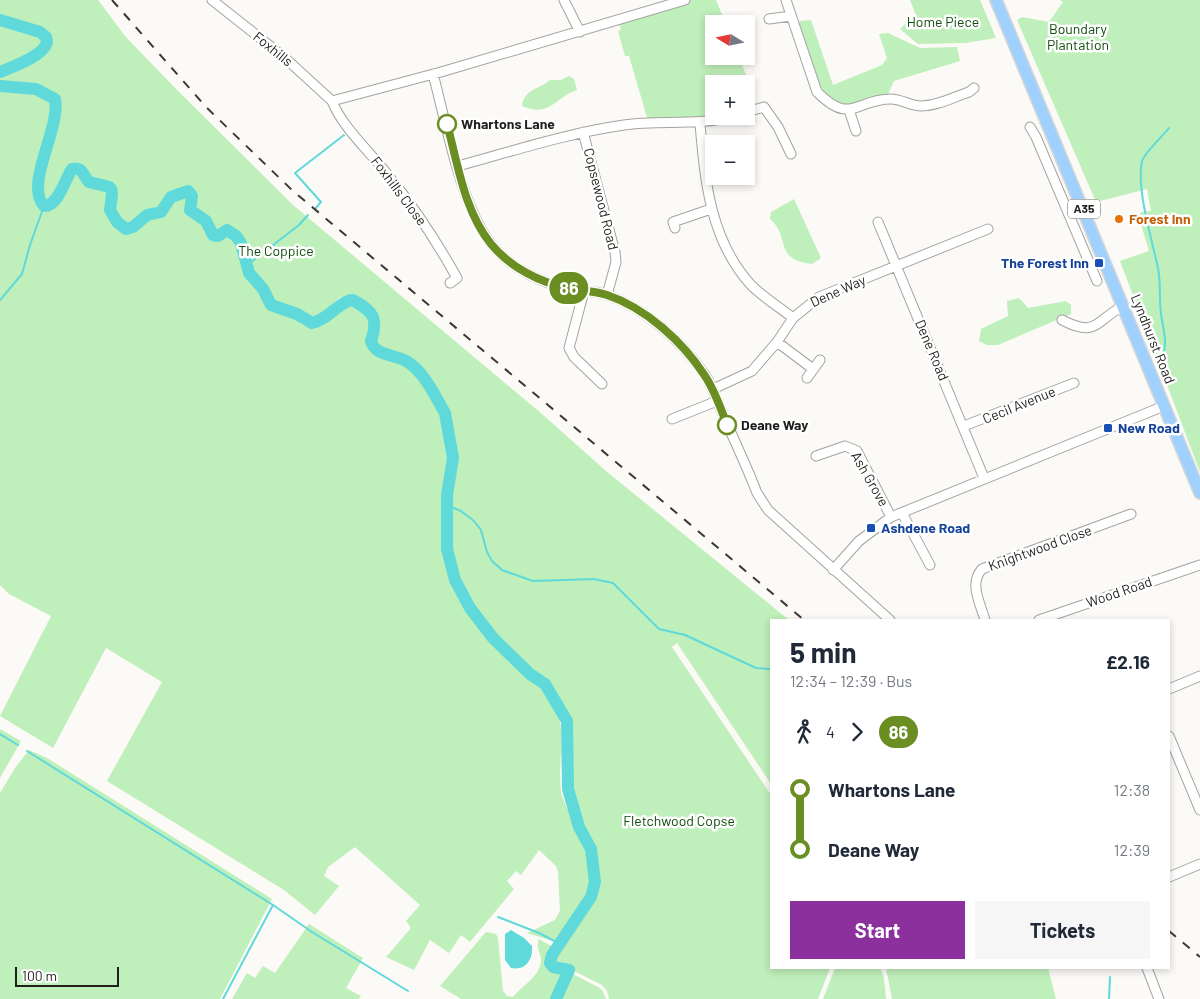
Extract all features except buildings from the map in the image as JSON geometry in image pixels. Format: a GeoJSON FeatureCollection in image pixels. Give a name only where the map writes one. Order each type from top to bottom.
{"type":"FeatureCollection","features":[{"type":"Feature","properties":{"kind":"main road","name":"Lyndhurst Road"},"geometry":{"type":"LineString","coordinates":[[996,0],[1200,493]]}},
{"type":"Feature","properties":{"kind":"street","name":"Foxhills"},"geometry":{"type":"LineString","coordinates":[[212,0],[284,57],[332,101]]}},
{"type":"Feature","properties":{"kind":"street"},"geometry":{"type":"LineString","coordinates":[[564,0],[580,32]]}},
{"type":"Feature","properties":{"kind":"street"},"geometry":{"type":"LineString","coordinates":[[332,101],[580,32],[685,0]]}},
{"type":"Feature","properties":{"kind":"street"},"geometry":{"type":"LineString","coordinates":[[786,0],[817,92],[832,105],[849,110],[888,99],[919,106],[928,106],[969,92],[974,88]]}},
{"type":"Feature","properties":{"kind":"street"},"geometry":{"type":"LineString","coordinates":[[769,19],[791,16]]}},
{"type":"Feature","properties":{"kind":"street"},"geometry":{"type":"LineString","coordinates":[[433,74],[458,166],[476,220],[499,253],[514,265],[540,279],[607,295],[650,319],[670,335],[695,363],[712,389],[765,506],[889,619]]}},
{"type":"Feature","properties":{"kind":"street","name":"Foxhills Close"},"geometry":{"type":"LineString","coordinates":[[332,101],[340,116],[390,177],[428,230],[457,278],[450,283]]}},
{"type":"Feature","properties":{"kind":"street"},"geometry":{"type":"LineString","coordinates":[[755,110],[764,107],[778,127],[791,154]]}},
{"type":"Feature","properties":{"kind":"street"},"geometry":{"type":"LineString","coordinates":[[849,110],[856,131]]}},
{"type":"Feature","properties":{"kind":"street"},"geometry":{"type":"LineString","coordinates":[[458,166],[583,132],[627,124],[705,123]]}},
{"type":"Feature","properties":{"kind":"street"},"geometry":{"type":"LineString","coordinates":[[700,124],[711,209],[727,249],[738,269],[755,289],[793,318]]}},
{"type":"Feature","properties":{"kind":"street"},"geometry":{"type":"LineString","coordinates":[[1030,127],[1036,136],[1097,281]]}},
{"type":"Feature","properties":{"kind":"street","name":"Copsewood Road"},"geometry":{"type":"LineString","coordinates":[[583,132],[615,252],[616,262],[607,295]]}},
{"type":"Feature","properties":{"kind":"street"},"geometry":{"type":"LineString","coordinates":[[1064,202],[1078,195]]}},
{"type":"Feature","properties":{"kind":"street"},"geometry":{"type":"LineString","coordinates":[[673,222],[711,209]]}},
{"type":"Feature","properties":{"kind":"street","name":"Dene Road"},"geometry":{"type":"LineString","coordinates":[[878,222],[984,478]]}},
{"type":"Feature","properties":{"kind":"street","name":"Dene Way"},"geometry":{"type":"LineString","coordinates":[[712,389],[752,371],[777,342],[793,318],[819,296],[988,229]]}},
{"type":"Feature","properties":{"kind":"street"},"geometry":{"type":"LineString","coordinates":[[584,291],[569,348],[574,357],[602,384]]}},
{"type":"Feature","properties":{"kind":"street"},"geometry":{"type":"LineString","coordinates":[[1062,320],[1081,329],[1090,329],[1099,325],[1107,315],[1123,306]]}},
{"type":"Feature","properties":{"kind":"street"},"geometry":{"type":"LineString","coordinates":[[777,342],[814,369]]}},
{"type":"Feature","properties":{"kind":"street"},"geometry":{"type":"LineString","coordinates":[[807,378],[820,360]]}},
{"type":"Feature","properties":{"kind":"street","name":"Cecil Avenue"},"geometry":{"type":"LineString","coordinates":[[964,426],[1074,383]]}},
{"type":"Feature","properties":{"kind":"street"},"geometry":{"type":"LineString","coordinates":[[672,418],[717,401]]}},
{"type":"Feature","properties":{"kind":"street"},"geometry":{"type":"LineString","coordinates":[[833,570],[864,537],[892,517],[1164,406]]}},
{"type":"Feature","properties":{"kind":"street","name":"Ash Grove"},"geometry":{"type":"LineString","coordinates":[[816,456],[845,446],[857,451],[892,517]]}},
{"type":"Feature","properties":{"kind":"street"},"geometry":{"type":"LineString","coordinates":[[902,513],[930,565]]}},
{"type":"Feature","properties":{"kind":"street","name":"Knightwood Close"},"geometry":{"type":"LineString","coordinates":[[985,619],[975,583],[977,575],[982,568],[1119,514],[1131,514]]}},
{"type":"Feature","properties":{"kind":"street","name":"Wood Road"},"geometry":{"type":"LineString","coordinates":[[1041,619],[1200,565]]}},
{"type":"Feature","properties":{"kind":"street"},"geometry":{"type":"LineString","coordinates":[[1170,689],[1200,676]]}},
{"type":"Feature","properties":{"kind":"street"},"geometry":{"type":"LineString","coordinates":[[1170,738],[1200,810]]}},
{"type":"Feature","properties":{"kind":"street"},"geometry":{"type":"LineString","coordinates":[[1170,877],[1200,864]]}},
{"type":"Feature","properties":{"kind":"street"},"geometry":{"type":"LineString","coordinates":[[1147,969],[1159,999]]}},
{"type":"Feature","properties":{"kind":"green space"},"geometry":{"type":"Polygon","coordinates":[[[0,0],[98,0],[125,36],[293,205],[542,414],[606,471],[788,619],[770,619],[770,782],[677,643],[672,647],[770,794],[770,969],[830,969],[818,999],[609,999],[607,991],[602,985],[568,968],[553,966],[552,959],[557,948],[594,896],[597,869],[592,849],[583,834],[570,791],[568,720],[550,685],[525,666],[522,668],[550,694],[560,718],[561,794],[590,851],[595,876],[592,888],[580,912],[556,942],[527,933],[555,920],[560,911],[556,866],[539,850],[521,875],[516,871],[507,881],[514,889],[470,942],[461,935],[449,953],[430,940],[414,970],[386,957],[411,928],[406,921],[420,905],[355,847],[328,867],[324,876],[339,886],[315,915],[284,890],[107,781],[162,682],[106,648],[53,748],[0,716],[51,616],[9,594],[0,585],[0,0]],[[248,265],[244,266],[272,308],[297,316],[302,325],[323,324],[342,306],[355,303],[372,320],[374,329],[371,344],[372,351],[408,364],[431,389],[434,388],[415,361],[385,350],[375,344],[378,332],[376,317],[370,306],[360,299],[340,297],[320,318],[317,318],[304,316],[273,304],[268,292],[250,272],[248,265]]]}},
{"type":"Feature","properties":{"kind":"green space"},"geometry":{"type":"Polygon","coordinates":[[[685,0],[716,0],[722,15],[705,15],[705,65],[742,65],[746,75],[705,75],[705,117],[649,124],[629,56],[625,56],[618,31],[621,30],[619,21],[685,0]]]}},
{"type":"Feature","properties":{"kind":"green space","name":"Home Piece"},"geometry":{"type":"Polygon","coordinates":[[[910,0],[980,0],[996,38],[965,43],[918,44],[900,29],[908,21],[917,18],[910,0]]]}},
{"type":"Feature","properties":{"kind":"green space","name":"Boundary Plantation"},"geometry":{"type":"Polygon","coordinates":[[[1060,0],[1200,0],[1200,472],[1120,261],[1149,251],[1139,218],[1141,212],[1151,211],[1147,189],[1096,202],[1017,20],[1022,17],[1049,22],[1063,2],[1060,0]]]}},
{"type":"Feature","properties":{"kind":"green space"},"geometry":{"type":"Polygon","coordinates":[[[811,20],[833,85],[882,65],[887,58],[879,34],[888,33],[920,48],[957,47],[960,61],[894,81],[888,94],[847,105],[837,103],[828,96],[820,85],[808,58],[798,21],[811,20]]]}},
{"type":"Feature","properties":{"kind":"green space"},"geometry":{"type":"Polygon","coordinates":[[[569,76],[574,79],[577,90],[540,110],[522,106],[523,100],[533,90],[550,80],[561,80],[569,76]]]}},
{"type":"Feature","properties":{"kind":"green space"},"geometry":{"type":"Polygon","coordinates":[[[794,199],[821,258],[812,264],[792,258],[787,253],[780,233],[770,219],[771,212],[794,199]]]}},
{"type":"Feature","properties":{"kind":"green space"},"geometry":{"type":"Polygon","coordinates":[[[1019,298],[1028,308],[1066,301],[1071,305],[1071,314],[998,345],[987,345],[979,341],[981,329],[1008,316],[1007,301],[1019,298]]]}},
{"type":"Feature","properties":{"kind":"green space"},"geometry":{"type":"Polygon","coordinates":[[[0,729],[21,741],[0,778],[0,729]]]}},
{"type":"Feature","properties":{"kind":"green space"},"geometry":{"type":"Polygon","coordinates":[[[29,750],[47,758],[272,899],[220,999],[0,999],[0,793],[15,768],[29,750]]]}},
{"type":"Feature","properties":{"kind":"green space"},"geometry":{"type":"Polygon","coordinates":[[[309,924],[363,958],[346,988],[361,996],[359,999],[232,999],[247,973],[255,978],[263,966],[275,973],[309,924]]]}},
{"type":"Feature","properties":{"kind":"green space"},"geometry":{"type":"Polygon","coordinates":[[[486,932],[496,934],[498,938],[503,991],[507,996],[513,997],[530,981],[540,967],[539,939],[553,947],[548,963],[553,970],[567,971],[555,999],[461,999],[440,986],[486,932]]]}},
{"type":"Feature","properties":{"kind":"green space"},"geometry":{"type":"Polygon","coordinates":[[[835,969],[880,969],[884,978],[886,999],[823,999],[835,969]]]}},
{"type":"Feature","properties":{"kind":"green space"},"geometry":{"type":"Polygon","coordinates":[[[886,969],[1048,969],[1056,999],[892,999],[886,969]]]}},
{"type":"Feature","properties":{"kind":"green space"},"geometry":{"type":"Polygon","coordinates":[[[569,972],[598,987],[602,990],[606,999],[558,999],[569,972]]]}},
{"type":"Feature","properties":{"kind":"water"},"geometry":{"type":"Polygon","coordinates":[[[511,930],[524,938],[532,946],[528,963],[521,968],[511,968],[505,960],[505,934],[511,930]]]}},
{"type":"Feature","properties":{"kind":"waterway"},"geometry":{"type":"LineString","coordinates":[[0,20],[40,32],[46,37],[47,42],[45,47],[34,56],[0,72]]}},
{"type":"Feature","properties":{"kind":"waterway"},"geometry":{"type":"LineString","coordinates":[[0,86],[36,89],[55,99],[53,125],[40,170],[38,184],[39,196],[44,206],[53,202],[61,192],[72,169],[75,168],[82,172],[89,182],[110,188],[112,191],[110,210],[117,222],[126,229],[133,227],[147,215],[161,212],[171,197],[188,191],[192,196],[190,210],[206,221],[213,235],[218,236],[227,230],[236,236],[241,243],[249,273],[263,289],[271,305],[297,314],[312,323],[324,318],[344,303],[353,300],[370,312],[372,316],[374,321],[371,341],[373,346],[381,352],[406,361],[424,377],[445,413],[453,458],[447,495],[447,549],[455,580],[470,608],[493,638],[530,674],[545,684],[567,721],[568,789],[579,827],[591,849],[595,882],[591,897],[552,955],[550,963],[553,967],[569,970],[556,999]]}},
{"type":"Feature","properties":{"kind":"waterway"},"geometry":{"type":"LineString","coordinates":[[1161,359],[1165,342],[1160,308],[1159,274],[1143,199],[1141,172],[1144,157],[1169,128]]}},
{"type":"Feature","properties":{"kind":"waterway"},"geometry":{"type":"LineString","coordinates":[[315,209],[321,202],[295,173],[344,135]]}},
{"type":"Feature","properties":{"kind":"waterway"},"geometry":{"type":"LineString","coordinates":[[0,300],[22,274],[44,206]]}},
{"type":"Feature","properties":{"kind":"waterway"},"geometry":{"type":"LineString","coordinates":[[246,266],[299,225],[308,215]]}},
{"type":"Feature","properties":{"kind":"waterway"},"geometry":{"type":"LineString","coordinates":[[449,506],[461,511],[474,521],[481,530],[487,552],[492,561],[502,570],[533,581],[594,579],[613,583],[659,629],[685,635],[756,668],[770,669]]}},
{"type":"Feature","properties":{"kind":"waterway"},"geometry":{"type":"LineString","coordinates":[[0,734],[18,745]]}},
{"type":"Feature","properties":{"kind":"waterway"},"geometry":{"type":"LineString","coordinates":[[27,751],[408,991]]}},
{"type":"Feature","properties":{"kind":"waterway"},"geometry":{"type":"LineString","coordinates":[[223,999],[273,905]]}},
{"type":"Feature","properties":{"kind":"waterway"},"geometry":{"type":"LineString","coordinates":[[498,917],[539,933],[558,943]]}},
{"type":"Feature","properties":{"kind":"waterway"},"geometry":{"type":"LineString","coordinates":[[1109,999],[1110,977]]}},
{"type":"Feature","properties":{"kind":"railway"},"geometry":{"type":"LineString","coordinates":[[112,0],[206,107],[293,191],[803,619]]}},
{"type":"Feature","properties":{"kind":"railway"},"geometry":{"type":"LineString","coordinates":[[1170,932],[1200,957]]}},
{"type":"Feature","properties":{"kind":"bus line","name":"86"},"geometry":{"type":"LineString","coordinates":[[447,124],[472,212],[482,232],[499,253],[514,265],[545,281],[569,288],[607,295],[650,319],[681,346],[706,376],[727,425]]}},
{"type":"Feature","properties":{"kind":"place","name":"Whartons Lane"},"geometry":{"type":"Point","coordinates":[447,124]}},
{"type":"Feature","properties":{"kind":"place","name":"Forest Inn"},"geometry":{"type":"Point","coordinates":[1119,219]}},
{"type":"Feature","properties":{"kind":"place","name":"The Forest Inn"},"geometry":{"type":"Point","coordinates":[1099,263]}},
{"type":"Feature","properties":{"kind":"place","name":"Deane Way"},"geometry":{"type":"Point","coordinates":[727,425]}},
{"type":"Feature","properties":{"kind":"place","name":"New Road"},"geometry":{"type":"Point","coordinates":[1108,428]}},
{"type":"Feature","properties":{"kind":"place","name":"Ashdene Road"},"geometry":{"type":"Point","coordinates":[871,528]}},
{"type":"Feature","properties":{"kind":"park label","name":"The Coppice"},"geometry":{"type":"Point","coordinates":[276,251]}},
{"type":"Feature","properties":{"kind":"park label","name":"Fletchwood Copse"},"geometry":{"type":"Point","coordinates":[679,821]}}]}
